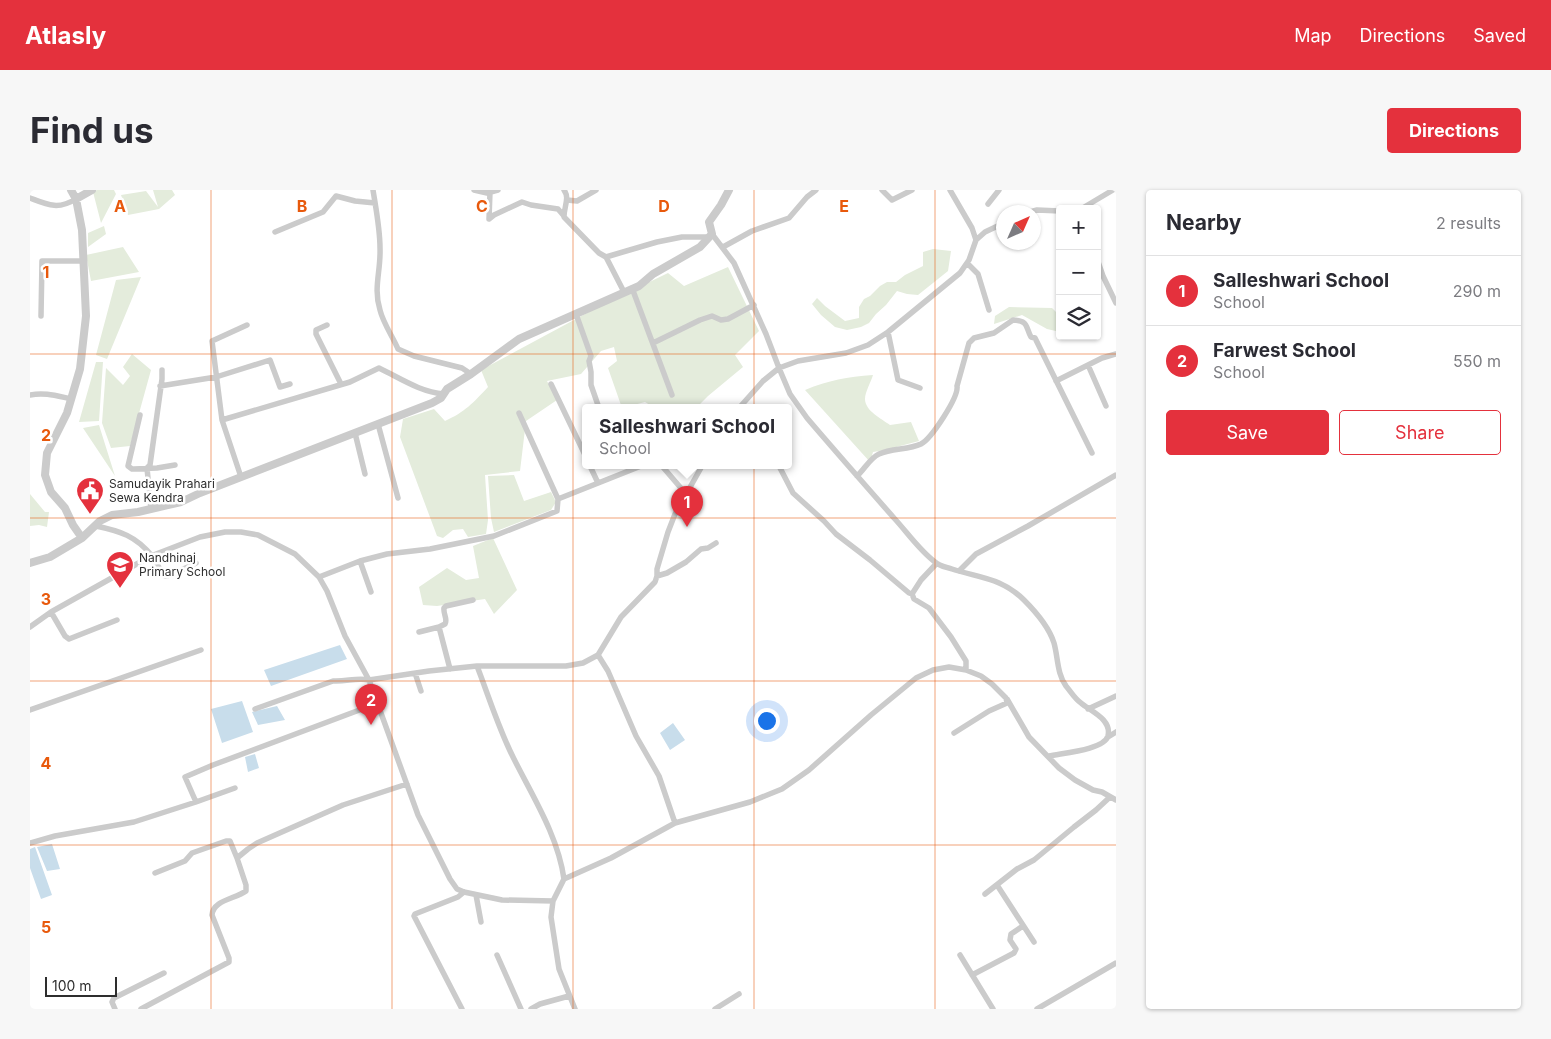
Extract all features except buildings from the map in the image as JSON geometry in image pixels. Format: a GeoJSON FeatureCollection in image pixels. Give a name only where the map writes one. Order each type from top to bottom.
{"type":"FeatureCollection","features":[{"type":"Feature","properties":{"kind":"street"},"geometry":{"type":"LineString","coordinates":[[71,190],[76,199],[82,230],[86,316],[80,370],[67,413],[47,453],[44,475],[51,492],[66,508],[82,538]]}},
{"type":"Feature","properties":{"kind":"street"},"geometry":{"type":"LineString","coordinates":[[30,198],[45,204],[60,206],[92,190]]}},
{"type":"Feature","properties":{"kind":"street"},"geometry":{"type":"LineString","coordinates":[[373,190],[380,249],[380,263],[376,284],[378,300],[380,312],[398,349],[414,356],[462,368],[471,374]]}},
{"type":"Feature","properties":{"kind":"street"},"geometry":{"type":"LineString","coordinates":[[474,190],[481,192],[498,190]]}},
{"type":"Feature","properties":{"kind":"street"},"geometry":{"type":"LineString","coordinates":[[564,190],[567,200],[564,216]]}},
{"type":"Feature","properties":{"kind":"street"},"geometry":{"type":"LineString","coordinates":[[567,200],[576,201],[596,190]]}},
{"type":"Feature","properties":{"kind":"street"},"geometry":{"type":"LineString","coordinates":[[30,563],[50,557],[82,538],[100,520],[112,515],[138,512],[181,502],[240,477],[432,403],[441,398],[446,389],[471,374],[519,339],[639,286],[660,270],[700,247],[710,236],[709,222],[729,190]]}},
{"type":"Feature","properties":{"kind":"street"},"geometry":{"type":"LineString","coordinates":[[723,247],[752,231],[789,218],[807,197],[816,190]]}},
{"type":"Feature","properties":{"kind":"street"},"geometry":{"type":"LineString","coordinates":[[882,190],[892,200],[912,190]]}},
{"type":"Feature","properties":{"kind":"street"},"geometry":{"type":"LineString","coordinates":[[950,190],[972,228],[976,240]]}},
{"type":"Feature","properties":{"kind":"street"},"geometry":{"type":"LineString","coordinates":[[988,204],[999,190]]}},
{"type":"Feature","properties":{"kind":"street"},"geometry":{"type":"LineString","coordinates":[[1088,205],[1113,190]]}},
{"type":"Feature","properties":{"kind":"street"},"geometry":{"type":"LineString","coordinates":[[490,192],[489,219],[522,202],[558,210],[599,253],[606,257],[628,290],[638,300],[672,395]]}},
{"type":"Feature","properties":{"kind":"street"},"geometry":{"type":"LineString","coordinates":[[275,232],[323,212],[336,193],[355,201],[375,203]]}},
{"type":"Feature","properties":{"kind":"street"},"geometry":{"type":"LineString","coordinates":[[1041,210],[1056,211]]}},
{"type":"Feature","properties":{"kind":"street"},"geometry":{"type":"LineString","coordinates":[[744,404],[763,381],[778,368],[798,362],[846,353],[868,345],[888,332],[960,273],[967,263],[976,240],[996,226]]}},
{"type":"Feature","properties":{"kind":"street"},"geometry":{"type":"LineString","coordinates":[[606,257],[657,242],[682,237],[710,236],[723,247],[734,262],[754,305],[790,394],[807,418],[936,564],[1006,585],[1024,600],[1051,634],[1064,684],[1079,702],[1096,713],[1106,724],[1108,737]]}},
{"type":"Feature","properties":{"kind":"street"},"geometry":{"type":"LineString","coordinates":[[41,316],[42,261],[84,261]]}},
{"type":"Feature","properties":{"kind":"street"},"geometry":{"type":"LineString","coordinates":[[967,263],[978,274],[989,310]]}},
{"type":"Feature","properties":{"kind":"street"},"geometry":{"type":"LineString","coordinates":[[1101,270],[1116,303]]}},
{"type":"Feature","properties":{"kind":"street"},"geometry":{"type":"LineString","coordinates":[[652,343],[700,320],[712,316],[721,320],[728,319],[754,305]]}},
{"type":"Feature","properties":{"kind":"street"},"geometry":{"type":"LineString","coordinates":[[576,314],[591,356],[589,361],[591,385],[598,404]]}},
{"type":"Feature","properties":{"kind":"street"},"geometry":{"type":"LineString","coordinates":[[857,476],[876,455],[919,445],[930,436],[958,390],[957,386],[969,343],[974,338],[994,333],[1013,320],[1023,321],[1027,325],[1031,337],[1035,338],[1092,453]]}},
{"type":"Feature","properties":{"kind":"street"},"geometry":{"type":"LineString","coordinates":[[240,477],[222,420],[212,341],[247,325]]}},
{"type":"Feature","properties":{"kind":"street"},"geometry":{"type":"LineString","coordinates":[[328,325],[316,330],[316,334],[340,384]]}},
{"type":"Feature","properties":{"kind":"street"},"geometry":{"type":"LineString","coordinates":[[888,332],[898,380],[920,388]]}},
{"type":"Feature","properties":{"kind":"street"},"geometry":{"type":"LineString","coordinates":[[1056,382],[1102,358],[1116,354]]}},
{"type":"Feature","properties":{"kind":"street"},"geometry":{"type":"LineString","coordinates":[[160,386],[216,377],[270,360],[280,387],[290,384]]}},
{"type":"Feature","properties":{"kind":"street"},"geometry":{"type":"LineString","coordinates":[[1088,365],[1106,406]]}},
{"type":"Feature","properties":{"kind":"street"},"geometry":{"type":"LineString","coordinates":[[222,420],[340,384],[379,368],[418,388],[444,394]]}},
{"type":"Feature","properties":{"kind":"street"},"geometry":{"type":"LineString","coordinates":[[151,509],[147,468],[150,465],[162,370]]}},
{"type":"Feature","properties":{"kind":"street"},"geometry":{"type":"LineString","coordinates":[[551,384],[582,449]]}},
{"type":"Feature","properties":{"kind":"street"},"geometry":{"type":"LineString","coordinates":[[30,395],[39,393],[72,399]]}},
{"type":"Feature","properties":{"kind":"street"},"geometry":{"type":"LineString","coordinates":[[319,577],[360,561],[387,554],[430,549],[494,536],[557,510],[558,499],[519,413]]}},
{"type":"Feature","properties":{"kind":"street"},"geometry":{"type":"LineString","coordinates":[[140,415],[128,466],[132,469],[175,465]]}},
{"type":"Feature","properties":{"kind":"street"},"geometry":{"type":"LineString","coordinates":[[378,424],[398,498]]}},
{"type":"Feature","properties":{"kind":"street"},"geometry":{"type":"LineString","coordinates":[[355,433],[365,474]]}},
{"type":"Feature","properties":{"kind":"street"},"geometry":{"type":"LineString","coordinates":[[591,469],[598,483]]}},
{"type":"Feature","properties":{"kind":"street"},"geometry":{"type":"LineString","coordinates":[[558,499],[598,483],[624,469]]}},
{"type":"Feature","properties":{"kind":"street"},"geometry":{"type":"LineString","coordinates":[[665,469],[686,494]]}},
{"type":"Feature","properties":{"kind":"street"},"geometry":{"type":"LineString","coordinates":[[255,710],[333,681],[343,682],[360,678],[369,680],[477,666],[566,666],[583,663],[598,655],[621,617],[655,582],[658,576],[657,568],[668,532],[700,469]]}},
{"type":"Feature","properties":{"kind":"street"},"geometry":{"type":"LineString","coordinates":[[780,469],[793,494],[836,534],[912,594],[914,599],[929,608],[966,661],[966,670]]}},
{"type":"Feature","properties":{"kind":"street"},"geometry":{"type":"LineString","coordinates":[[959,571],[976,554],[1022,530],[1116,475]]}},
{"type":"Feature","properties":{"kind":"street"},"geometry":{"type":"LineString","coordinates":[[96,526],[111,529],[132,537],[151,556],[165,576],[196,563]]}},
{"type":"Feature","properties":{"kind":"street"},"geometry":{"type":"LineString","coordinates":[[30,627],[52,612],[151,556],[200,537],[225,532],[258,535],[296,554],[319,577],[327,591],[345,636],[369,680],[418,815],[450,879],[458,889],[476,895],[502,900],[553,901]]}},
{"type":"Feature","properties":{"kind":"street"},"geometry":{"type":"LineString","coordinates":[[658,576],[678,567],[701,549],[716,543]]}},
{"type":"Feature","properties":{"kind":"street"},"geometry":{"type":"LineString","coordinates":[[360,561],[371,592]]}},
{"type":"Feature","properties":{"kind":"street"},"geometry":{"type":"LineString","coordinates":[[912,594],[921,580],[936,564]]}},
{"type":"Feature","properties":{"kind":"street"},"geometry":{"type":"LineString","coordinates":[[419,632],[445,624],[444,608],[446,606],[473,600]]}},
{"type":"Feature","properties":{"kind":"street"},"geometry":{"type":"LineString","coordinates":[[52,612],[65,636],[69,639],[117,620]]}},
{"type":"Feature","properties":{"kind":"street"},"geometry":{"type":"LineString","coordinates":[[30,617],[36,622]]}},
{"type":"Feature","properties":{"kind":"street"},"geometry":{"type":"LineString","coordinates":[[439,627],[450,669]]}},
{"type":"Feature","properties":{"kind":"street"},"geometry":{"type":"LineString","coordinates":[[30,710],[200,650]]}},
{"type":"Feature","properties":{"kind":"street"},"geometry":{"type":"LineString","coordinates":[[598,655],[608,671],[636,736],[659,776],[675,823]]}},
{"type":"Feature","properties":{"kind":"street"},"geometry":{"type":"LineString","coordinates":[[477,666],[513,757],[540,808],[562,862],[564,879],[553,901],[551,917],[559,969],[575,1009]]}},
{"type":"Feature","properties":{"kind":"street"},"geometry":{"type":"LineString","coordinates":[[564,879],[611,858],[675,823],[750,802],[782,789],[809,770],[871,714],[916,678],[933,670],[949,667],[966,670],[981,676],[992,684],[1006,698],[1029,737],[1060,768],[1093,790],[1113,798],[1034,860],[1017,869],[985,894]]}},
{"type":"Feature","properties":{"kind":"street"},"geometry":{"type":"LineString","coordinates":[[415,673],[421,691]]}},
{"type":"Feature","properties":{"kind":"street"},"geometry":{"type":"LineString","coordinates":[[1088,709],[1116,696]]}},
{"type":"Feature","properties":{"kind":"street"},"geometry":{"type":"LineString","coordinates":[[954,733],[1007,703],[1006,698]]}},
{"type":"Feature","properties":{"kind":"street"},"geometry":{"type":"LineString","coordinates":[[196,802],[185,777],[378,704]]}},
{"type":"Feature","properties":{"kind":"street"},"geometry":{"type":"LineString","coordinates":[[1049,756],[1086,749],[1104,741],[1116,732]]}},
{"type":"Feature","properties":{"kind":"street"},"geometry":{"type":"LineString","coordinates":[[237,858],[257,844],[343,805],[407,784]]}},
{"type":"Feature","properties":{"kind":"street"},"geometry":{"type":"LineString","coordinates":[[30,843],[56,836],[134,822],[235,788]]}},
{"type":"Feature","properties":{"kind":"street"},"geometry":{"type":"LineString","coordinates":[[141,1009],[229,962],[212,916],[212,910],[216,905],[243,893],[247,888],[230,841],[192,853],[185,860],[155,873]]}},
{"type":"Feature","properties":{"kind":"street"},"geometry":{"type":"LineString","coordinates":[[997,885],[1034,942]]}},
{"type":"Feature","properties":{"kind":"street"},"geometry":{"type":"LineString","coordinates":[[462,1009],[414,916],[458,897],[464,892]]}},
{"type":"Feature","properties":{"kind":"street"},"geometry":{"type":"LineString","coordinates":[[476,895],[482,922]]}},
{"type":"Feature","properties":{"kind":"street"},"geometry":{"type":"LineString","coordinates":[[972,975],[1014,953],[1016,949],[1010,940],[1011,934],[1023,926]]}},
{"type":"Feature","properties":{"kind":"street"},"geometry":{"type":"LineString","coordinates":[[498,955],[521,1009]]}},
{"type":"Feature","properties":{"kind":"street"},"geometry":{"type":"LineString","coordinates":[[960,955],[993,1009]]}},
{"type":"Feature","properties":{"kind":"street"},"geometry":{"type":"LineString","coordinates":[[1037,1009],[1116,963]]}},
{"type":"Feature","properties":{"kind":"street"},"geometry":{"type":"LineString","coordinates":[[115,1009],[112,1002],[114,998],[164,973]]}},
{"type":"Feature","properties":{"kind":"street"},"geometry":{"type":"LineString","coordinates":[[715,1009],[739,994]]}},
{"type":"Feature","properties":{"kind":"street"},"geometry":{"type":"LineString","coordinates":[[531,1009],[540,1004],[570,996]]}},
{"type":"Feature","properties":{"kind":"green space"},"geometry":{"type":"Polygon","coordinates":[[[97,190],[114,190],[116,194],[101,223],[93,192],[97,190]]]}},
{"type":"Feature","properties":{"kind":"green space"},"geometry":{"type":"Polygon","coordinates":[[[153,190],[172,190],[175,195],[159,209],[128,215],[121,195],[146,191],[158,207],[153,190]]]}},
{"type":"Feature","properties":{"kind":"green space"},"geometry":{"type":"Polygon","coordinates":[[[104,226],[106,234],[88,247],[88,233],[104,226]]]}},
{"type":"Feature","properties":{"kind":"green space"},"geometry":{"type":"Polygon","coordinates":[[[123,247],[139,272],[91,281],[86,255],[123,247]]]}},
{"type":"Feature","properties":{"kind":"green space"},"geometry":{"type":"Polygon","coordinates":[[[933,249],[951,251],[948,271],[918,295],[897,291],[869,323],[861,327],[847,330],[835,327],[812,304],[817,298],[845,321],[859,318],[859,307],[864,299],[887,282],[896,282],[923,266],[923,252],[933,249]]]}},
{"type":"Feature","properties":{"kind":"green space"},"geometry":{"type":"Polygon","coordinates":[[[728,267],[759,331],[735,355],[743,367],[700,404],[648,404],[645,402],[621,404],[608,368],[617,361],[614,347],[601,351],[581,374],[547,381],[557,400],[526,421],[520,471],[485,475],[488,520],[486,534],[468,537],[463,529],[453,530],[443,538],[437,536],[400,437],[403,419],[434,409],[445,421],[452,418],[468,407],[488,387],[481,370],[600,306],[668,273],[684,286],[728,267]]]}},
{"type":"Feature","properties":{"kind":"green space"},"geometry":{"type":"Polygon","coordinates":[[[141,277],[107,359],[96,355],[116,280],[141,277]]]}},
{"type":"Feature","properties":{"kind":"green space"},"geometry":{"type":"Polygon","coordinates":[[[1009,307],[1052,308],[1056,312],[1056,331],[1047,329],[1022,315],[994,324],[995,316],[1009,307]]]}},
{"type":"Feature","properties":{"kind":"green space"},"geometry":{"type":"Polygon","coordinates":[[[132,354],[151,370],[130,446],[111,448],[102,423],[106,368],[123,385],[130,376],[123,367],[132,354]]]}},
{"type":"Feature","properties":{"kind":"green space"},"geometry":{"type":"Polygon","coordinates":[[[96,362],[103,362],[99,421],[79,422],[96,362]]]}},
{"type":"Feature","properties":{"kind":"green space"},"geometry":{"type":"Polygon","coordinates":[[[873,375],[865,396],[868,407],[874,414],[890,425],[911,422],[919,441],[873,452],[870,462],[805,390],[838,380],[873,375]]]}},
{"type":"Feature","properties":{"kind":"green space"},"geometry":{"type":"Polygon","coordinates":[[[99,425],[115,476],[83,428],[99,425]]]}},
{"type":"Feature","properties":{"kind":"green space"},"geometry":{"type":"Polygon","coordinates":[[[514,475],[524,501],[551,492],[556,502],[551,510],[494,532],[488,476],[514,475]]]}},
{"type":"Feature","properties":{"kind":"green space"},"geometry":{"type":"Polygon","coordinates":[[[30,494],[45,512],[49,512],[47,527],[39,525],[30,526],[30,494]]]}},
{"type":"Feature","properties":{"kind":"green space"},"geometry":{"type":"Polygon","coordinates":[[[493,538],[517,590],[494,614],[485,599],[437,606],[423,605],[419,587],[447,568],[466,580],[479,578],[473,546],[493,538]]]}},
{"type":"Feature","properties":{"kind":"water"},"geometry":{"type":"Polygon","coordinates":[[[340,645],[347,659],[271,686],[264,670],[340,645]]]}},
{"type":"Feature","properties":{"kind":"water"},"geometry":{"type":"Polygon","coordinates":[[[242,701],[253,732],[222,743],[211,709],[242,701]]]}},
{"type":"Feature","properties":{"kind":"water"},"geometry":{"type":"Polygon","coordinates":[[[277,706],[285,720],[258,725],[252,712],[277,706]]]}},
{"type":"Feature","properties":{"kind":"water"},"geometry":{"type":"Polygon","coordinates":[[[673,723],[685,740],[670,750],[660,733],[673,723]]]}},
{"type":"Feature","properties":{"kind":"water"},"geometry":{"type":"Polygon","coordinates":[[[255,754],[259,768],[248,772],[245,757],[255,754]]]}},
{"type":"Feature","properties":{"kind":"water"},"geometry":{"type":"Polygon","coordinates":[[[52,844],[60,869],[47,871],[37,847],[52,844]]]}},
{"type":"Feature","properties":{"kind":"water"},"geometry":{"type":"Polygon","coordinates":[[[35,847],[52,895],[41,899],[30,868],[30,849],[35,847]]]}},
{"type":"Feature","properties":{"kind":"place","name":"Samudayik Prahari Sewa Kendra"},"geometry":{"type":"Point","coordinates":[90,515]}},
{"type":"Feature","properties":{"kind":"place","name":"Salleshwari School"},"geometry":{"type":"Point","coordinates":[687,527]}},
{"type":"Feature","properties":{"kind":"place","name":"Nandhinaj Primary School"},"geometry":{"type":"Point","coordinates":[120,589]}},
{"type":"Feature","properties":{"kind":"place","name":"Farwest School"},"geometry":{"type":"Point","coordinates":[371,725]}}]}
